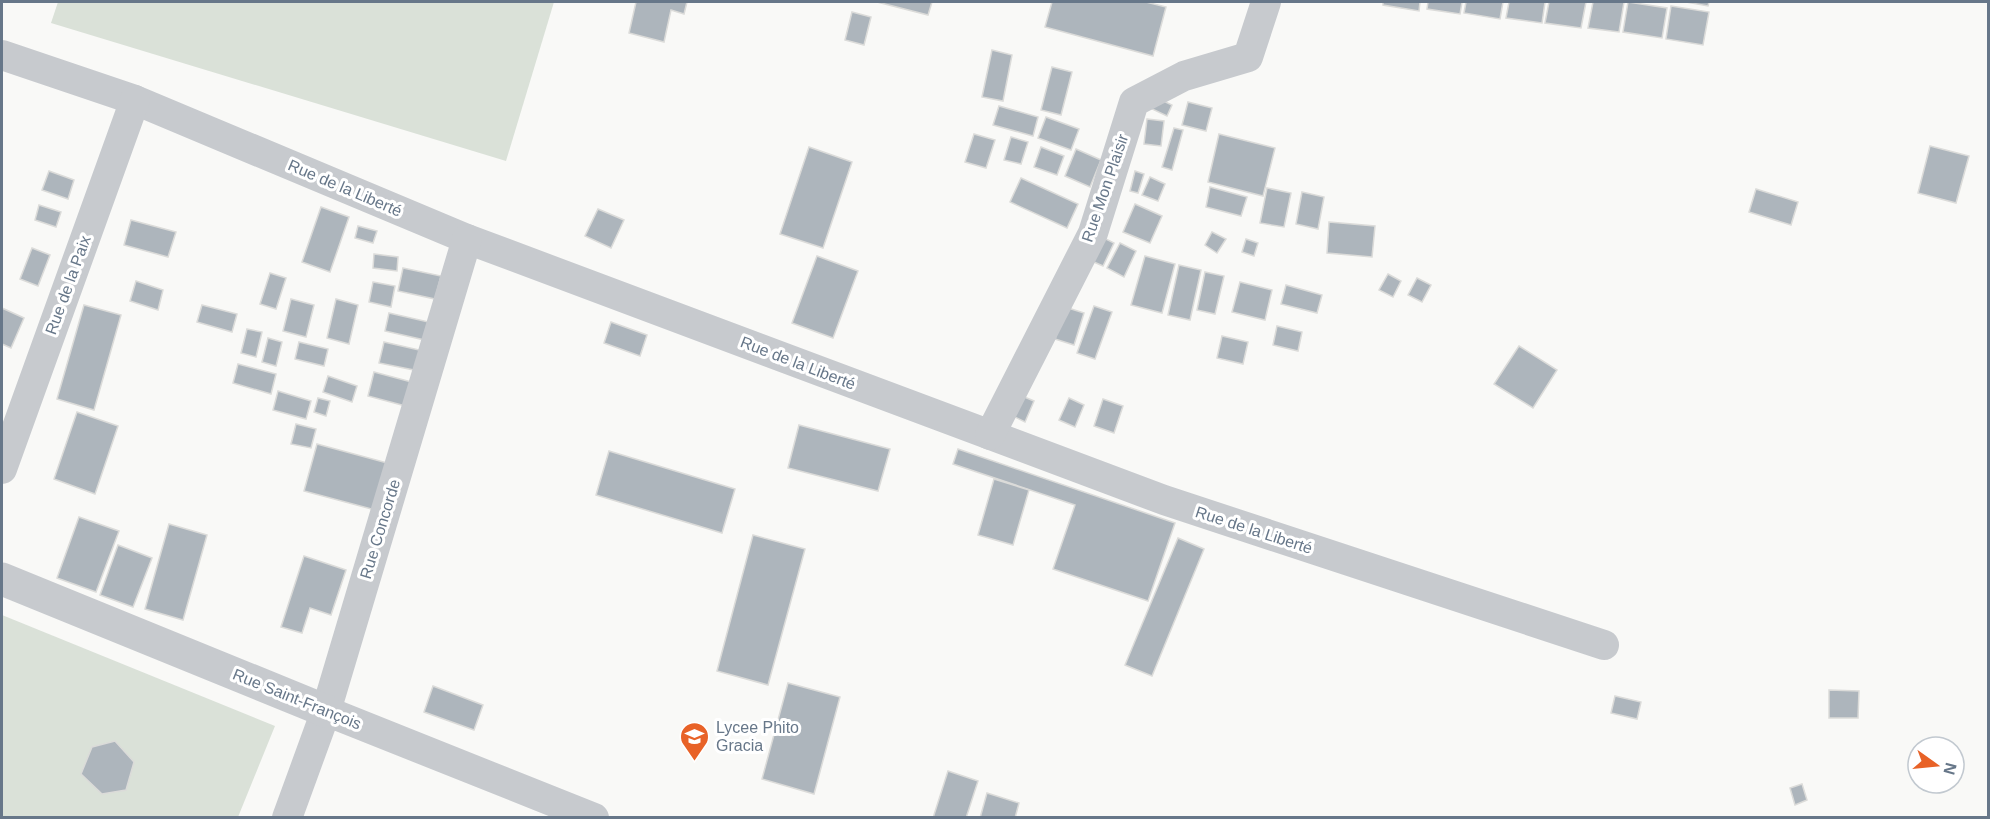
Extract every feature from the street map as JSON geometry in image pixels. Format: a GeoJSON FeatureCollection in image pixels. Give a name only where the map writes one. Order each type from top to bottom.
{"type":"FeatureCollection","features":[{"type":"Feature","properties":{"kind":"street","name":"Rue Mon Plaisir"},"geometry":{"type":"LineString","coordinates":[[990,435],[1093,233],[1134,102],[1184,76],[1248,57],[1266,2]]}},
{"type":"Feature","properties":{"kind":"street","name":"Rue de la Liberté"},"geometry":{"type":"LineString","coordinates":[[2,55],[135,100],[466,239],[1164,500],[1604,645]]}},
{"type":"Feature","properties":{"kind":"street","name":"Rue de la Paix"},"geometry":{"type":"LineString","coordinates":[[2,469],[135,100]]}},
{"type":"Feature","properties":{"kind":"street","name":"Rue Concorde"},"geometry":{"type":"LineString","coordinates":[[287,818],[326,711],[466,239]]}},
{"type":"Feature","properties":{"kind":"street","name":"Rue Saint-François"},"geometry":{"type":"LineString","coordinates":[[2,579],[594,818]]}},
{"type":"Feature","properties":{"kind":"shaded area"},"geometry":{"type":"Polygon","coordinates":[[[58,2],[554,2],[506,161],[51,23],[58,2]]]}},
{"type":"Feature","properties":{"kind":"shaded area"},"geometry":{"type":"Polygon","coordinates":[[[2,615],[275,726],[238,817],[2,817],[2,615]]]}},
{"type":"Feature","properties":{"kind":"building"},"geometry":{"type":"Polygon","coordinates":[[[636,2],[687,2],[684,14],[671,10],[664,42],[629,33],[636,2]]]}},
{"type":"Feature","properties":{"kind":"building"},"geometry":{"type":"Polygon","coordinates":[[[877,2],[932,2],[928,15],[877,2]]]}},
{"type":"Feature","properties":{"kind":"building"},"geometry":{"type":"Polygon","coordinates":[[[1052,2],[1146,2],[1166,7],[1153,56],[1045,27],[1052,2]]]}},
{"type":"Feature","properties":{"kind":"building"},"geometry":{"type":"Polygon","coordinates":[[[1383,2],[1420,2],[1419,11],[1383,5],[1383,2]]]}},
{"type":"Feature","properties":{"kind":"building"},"geometry":{"type":"Polygon","coordinates":[[[1428,2],[1462,2],[1460,14],[1427,9],[1428,2]]]}},
{"type":"Feature","properties":{"kind":"building"},"geometry":{"type":"Polygon","coordinates":[[[1466,2],[1503,2],[1500,19],[1464,13],[1466,2]]]}},
{"type":"Feature","properties":{"kind":"building"},"geometry":{"type":"Polygon","coordinates":[[[1509,2],[1545,2],[1542,23],[1506,18],[1509,2]]]}},
{"type":"Feature","properties":{"kind":"building"},"geometry":{"type":"Polygon","coordinates":[[[1549,2],[1586,2],[1581,28],[1545,23],[1549,2]]]}},
{"type":"Feature","properties":{"kind":"building"},"geometry":{"type":"Polygon","coordinates":[[[1593,2],[1624,2],[1619,32],[1588,28],[1593,2]]]}},
{"type":"Feature","properties":{"kind":"building"},"geometry":{"type":"Polygon","coordinates":[[[1628,2],[1667,8],[1662,38],[1623,32],[1628,2]]]}},
{"type":"Feature","properties":{"kind":"building"},"geometry":{"type":"Polygon","coordinates":[[[1686,2],[1709,2],[1708,6],[1686,2]]]}},
{"type":"Feature","properties":{"kind":"building"},"geometry":{"type":"Polygon","coordinates":[[[1671,6],[1709,12],[1703,45],[1666,39],[1671,6]]]}},
{"type":"Feature","properties":{"kind":"building"},"geometry":{"type":"Polygon","coordinates":[[[852,12],[871,17],[864,45],[845,40],[852,12]]]}},
{"type":"Feature","properties":{"kind":"building"},"geometry":{"type":"Polygon","coordinates":[[[992,50],[1012,55],[1003,101],[982,97],[992,50]]]}},
{"type":"Feature","properties":{"kind":"building"},"geometry":{"type":"Polygon","coordinates":[[[1052,67],[1072,72],[1061,115],[1041,110],[1052,67]]]}},
{"type":"Feature","properties":{"kind":"building"},"geometry":{"type":"Polygon","coordinates":[[[1155,97],[1172,105],[1167,116],[1150,108],[1155,97]]]}},
{"type":"Feature","properties":{"kind":"building"},"geometry":{"type":"Polygon","coordinates":[[[1188,102],[1212,108],[1206,131],[1182,125],[1188,102]]]}},
{"type":"Feature","properties":{"kind":"building"},"geometry":{"type":"Polygon","coordinates":[[[999,106],[1038,117],[1033,136],[993,125],[999,106]]]}},
{"type":"Feature","properties":{"kind":"building"},"geometry":{"type":"Polygon","coordinates":[[[1046,117],[1079,129],[1071,150],[1038,138],[1046,117]]]}},
{"type":"Feature","properties":{"kind":"building"},"geometry":{"type":"Polygon","coordinates":[[[1147,119],[1164,121],[1161,146],[1144,144],[1147,119]]]}},
{"type":"Feature","properties":{"kind":"building"},"geometry":{"type":"Polygon","coordinates":[[[1174,128],[1183,130],[1172,170],[1162,167],[1174,128]]]}},
{"type":"Feature","properties":{"kind":"building"},"geometry":{"type":"Polygon","coordinates":[[[974,134],[995,140],[986,168],[965,162],[974,134]]]}},
{"type":"Feature","properties":{"kind":"building"},"geometry":{"type":"Polygon","coordinates":[[[1219,134],[1275,148],[1263,196],[1208,182],[1219,134]]]}},
{"type":"Feature","properties":{"kind":"building"},"geometry":{"type":"Polygon","coordinates":[[[1011,137],[1028,142],[1021,164],[1004,160],[1011,137]]]}},
{"type":"Feature","properties":{"kind":"building"},"geometry":{"type":"Polygon","coordinates":[[[1930,146],[1969,156],[1956,203],[1918,193],[1930,146]]]}},
{"type":"Feature","properties":{"kind":"building"},"geometry":{"type":"Polygon","coordinates":[[[809,147],[852,162],[823,248],[780,234],[809,147]]]}},
{"type":"Feature","properties":{"kind":"building"},"geometry":{"type":"Polygon","coordinates":[[[1041,147],[1064,156],[1057,175],[1034,167],[1041,147]]]}},
{"type":"Feature","properties":{"kind":"building"},"geometry":{"type":"Polygon","coordinates":[[[1076,149],[1101,160],[1090,187],[1065,176],[1076,149]]]}},
{"type":"Feature","properties":{"kind":"building"},"geometry":{"type":"Polygon","coordinates":[[[49,171],[74,180],[68,199],[42,190],[49,171]]]}},
{"type":"Feature","properties":{"kind":"building"},"geometry":{"type":"Polygon","coordinates":[[[1135,171],[1144,174],[1138,193],[1130,191],[1135,171]]]}},
{"type":"Feature","properties":{"kind":"building"},"geometry":{"type":"Polygon","coordinates":[[[1150,177],[1165,184],[1158,201],[1142,195],[1150,177]]]}},
{"type":"Feature","properties":{"kind":"building"},"geometry":{"type":"Polygon","coordinates":[[[1021,178],[1078,204],[1067,228],[1010,202],[1021,178]]]}},
{"type":"Feature","properties":{"kind":"building"},"geometry":{"type":"Polygon","coordinates":[[[1210,187],[1247,197],[1241,216],[1206,207],[1210,187]]]}},
{"type":"Feature","properties":{"kind":"building"},"geometry":{"type":"Polygon","coordinates":[[[1267,188],[1291,193],[1284,227],[1260,223],[1267,188]]]}},
{"type":"Feature","properties":{"kind":"building"},"geometry":{"type":"Polygon","coordinates":[[[1756,189],[1798,202],[1791,225],[1749,212],[1756,189]]]}},
{"type":"Feature","properties":{"kind":"building"},"geometry":{"type":"Polygon","coordinates":[[[1302,192],[1324,197],[1318,229],[1296,224],[1302,192]]]}},
{"type":"Feature","properties":{"kind":"building"},"geometry":{"type":"Polygon","coordinates":[[[1135,204],[1162,216],[1150,243],[1123,232],[1135,204]]]}},
{"type":"Feature","properties":{"kind":"building"},"geometry":{"type":"Polygon","coordinates":[[[39,205],[61,212],[56,227],[35,220],[39,205]]]}},
{"type":"Feature","properties":{"kind":"building"},"geometry":{"type":"Polygon","coordinates":[[[321,207],[349,217],[330,272],[302,262],[321,207]]]}},
{"type":"Feature","properties":{"kind":"building"},"geometry":{"type":"Polygon","coordinates":[[[598,209],[624,220],[611,248],[585,236],[598,209]]]}},
{"type":"Feature","properties":{"kind":"building"},"geometry":{"type":"Polygon","coordinates":[[[131,220],[176,232],[168,257],[124,245],[131,220]]]}},
{"type":"Feature","properties":{"kind":"building"},"geometry":{"type":"Polygon","coordinates":[[[1329,222],[1375,226],[1372,257],[1327,253],[1329,222]]]}},
{"type":"Feature","properties":{"kind":"building"},"geometry":{"type":"Polygon","coordinates":[[[358,226],[377,231],[373,243],[355,238],[358,226]]]}},
{"type":"Feature","properties":{"kind":"building"},"geometry":{"type":"Polygon","coordinates":[[[1212,232],[1226,239],[1217,253],[1205,245],[1212,232]]]}},
{"type":"Feature","properties":{"kind":"building"},"geometry":{"type":"Polygon","coordinates":[[[1098,235],[1114,243],[1103,266],[1087,259],[1098,235]]]}},
{"type":"Feature","properties":{"kind":"building"},"geometry":{"type":"Polygon","coordinates":[[[1246,239],[1258,243],[1254,256],[1242,252],[1246,239]]]}},
{"type":"Feature","properties":{"kind":"building"},"geometry":{"type":"Polygon","coordinates":[[[1120,243],[1136,251],[1124,277],[1107,268],[1120,243]]]}},
{"type":"Feature","properties":{"kind":"building"},"geometry":{"type":"Polygon","coordinates":[[[32,248],[50,255],[38,286],[20,279],[32,248]]]}},
{"type":"Feature","properties":{"kind":"building"},"geometry":{"type":"Polygon","coordinates":[[[374,254],[398,257],[397,271],[373,268],[374,254]]]}},
{"type":"Feature","properties":{"kind":"building"},"geometry":{"type":"Polygon","coordinates":[[[817,256],[858,271],[833,338],[792,323],[817,256]]]}},
{"type":"Feature","properties":{"kind":"building"},"geometry":{"type":"Polygon","coordinates":[[[1145,256],[1175,264],[1162,313],[1131,305],[1145,256]]]}},
{"type":"Feature","properties":{"kind":"building"},"geometry":{"type":"Polygon","coordinates":[[[1179,265],[1201,270],[1190,320],[1168,315],[1179,265]]]}},
{"type":"Feature","properties":{"kind":"building"},"geometry":{"type":"Polygon","coordinates":[[[403,268],[441,276],[435,299],[398,291],[403,268]]]}},
{"type":"Feature","properties":{"kind":"building"},"geometry":{"type":"Polygon","coordinates":[[[1205,272],[1224,276],[1215,314],[1197,310],[1205,272]]]}},
{"type":"Feature","properties":{"kind":"building"},"geometry":{"type":"Polygon","coordinates":[[[270,273],[286,278],[276,309],[260,304],[270,273]]]}},
{"type":"Feature","properties":{"kind":"building"},"geometry":{"type":"Polygon","coordinates":[[[1388,274],[1401,281],[1393,297],[1379,290],[1388,274]]]}},
{"type":"Feature","properties":{"kind":"building"},"geometry":{"type":"Polygon","coordinates":[[[1417,278],[1431,285],[1422,302],[1408,295],[1417,278]]]}},
{"type":"Feature","properties":{"kind":"building"},"geometry":{"type":"Polygon","coordinates":[[[136,281],[163,290],[158,310],[130,301],[136,281]]]}},
{"type":"Feature","properties":{"kind":"building"},"geometry":{"type":"Polygon","coordinates":[[[373,282],[395,286],[391,307],[369,302],[373,282]]]}},
{"type":"Feature","properties":{"kind":"building"},"geometry":{"type":"Polygon","coordinates":[[[1240,282],[1272,290],[1265,320],[1232,312],[1240,282]]]}},
{"type":"Feature","properties":{"kind":"building"},"geometry":{"type":"Polygon","coordinates":[[[1286,285],[1322,295],[1317,313],[1281,304],[1286,285]]]}},
{"type":"Feature","properties":{"kind":"building"},"geometry":{"type":"Polygon","coordinates":[[[291,299],[314,305],[306,337],[283,331],[291,299]]]}},
{"type":"Feature","properties":{"kind":"building"},"geometry":{"type":"Polygon","coordinates":[[[336,299],[358,305],[349,344],[327,338],[336,299]]]}},
{"type":"Feature","properties":{"kind":"building"},"geometry":{"type":"Polygon","coordinates":[[[84,305],[121,315],[94,410],[57,399],[84,305]]]}},
{"type":"Feature","properties":{"kind":"building"},"geometry":{"type":"Polygon","coordinates":[[[202,305],[237,314],[232,332],[197,322],[202,305]]]}},
{"type":"Feature","properties":{"kind":"building"},"geometry":{"type":"Polygon","coordinates":[[[1094,306],[1112,312],[1095,359],[1077,353],[1094,306]]]}},
{"type":"Feature","properties":{"kind":"building"},"geometry":{"type":"Polygon","coordinates":[[[1065,307],[1084,313],[1074,345],[1055,339],[1065,307]]]}},
{"type":"Feature","properties":{"kind":"building"},"geometry":{"type":"Polygon","coordinates":[[[2,308],[24,318],[11,348],[2,344],[2,308]]]}},
{"type":"Feature","properties":{"kind":"building"},"geometry":{"type":"Polygon","coordinates":[[[389,313],[433,323],[429,341],[385,331],[389,313]]]}},
{"type":"Feature","properties":{"kind":"building"},"geometry":{"type":"Polygon","coordinates":[[[611,322],[647,335],[640,356],[604,343],[611,322]]]}},
{"type":"Feature","properties":{"kind":"building"},"geometry":{"type":"Polygon","coordinates":[[[1277,326],[1302,332],[1298,351],[1273,345],[1277,326]]]}},
{"type":"Feature","properties":{"kind":"building"},"geometry":{"type":"Polygon","coordinates":[[[247,329],[262,332],[256,357],[241,353],[247,329]]]}},
{"type":"Feature","properties":{"kind":"building"},"geometry":{"type":"Polygon","coordinates":[[[1222,336],[1248,342],[1243,364],[1217,358],[1222,336]]]}},
{"type":"Feature","properties":{"kind":"building"},"geometry":{"type":"Polygon","coordinates":[[[268,338],[282,342],[276,366],[262,362],[268,338]]]}},
{"type":"Feature","properties":{"kind":"building"},"geometry":{"type":"Polygon","coordinates":[[[299,342],[328,349],[324,366],[295,359],[299,342]]]}},
{"type":"Feature","properties":{"kind":"building"},"geometry":{"type":"Polygon","coordinates":[[[384,342],[428,352],[424,372],[379,363],[384,342]]]}},
{"type":"Feature","properties":{"kind":"building"},"geometry":{"type":"Polygon","coordinates":[[[1519,346],[1557,370],[1533,408],[1494,384],[1519,346]]]}},
{"type":"Feature","properties":{"kind":"building"},"geometry":{"type":"Polygon","coordinates":[[[238,364],[276,374],[271,394],[233,383],[238,364]]]}},
{"type":"Feature","properties":{"kind":"building"},"geometry":{"type":"Polygon","coordinates":[[[374,372],[419,384],[413,408],[368,396],[374,372]]]}},
{"type":"Feature","properties":{"kind":"building"},"geometry":{"type":"Polygon","coordinates":[[[328,376],[357,386],[352,402],[323,392],[328,376]]]}},
{"type":"Feature","properties":{"kind":"building"},"geometry":{"type":"Polygon","coordinates":[[[278,391],[311,401],[306,419],[273,410],[278,391]]]}},
{"type":"Feature","properties":{"kind":"building"},"geometry":{"type":"Polygon","coordinates":[[[1022,396],[1034,401],[1025,422],[1013,416],[1022,396]]]}},
{"type":"Feature","properties":{"kind":"building"},"geometry":{"type":"Polygon","coordinates":[[[318,398],[330,401],[326,416],[314,412],[318,398]]]}},
{"type":"Feature","properties":{"kind":"building"},"geometry":{"type":"Polygon","coordinates":[[[1069,398],[1084,405],[1075,427],[1059,420],[1069,398]]]}},
{"type":"Feature","properties":{"kind":"building"},"geometry":{"type":"Polygon","coordinates":[[[1103,399],[1123,406],[1114,433],[1094,426],[1103,399]]]}},
{"type":"Feature","properties":{"kind":"building"},"geometry":{"type":"Polygon","coordinates":[[[77,412],[118,426],[95,494],[54,479],[77,412]]]}},
{"type":"Feature","properties":{"kind":"building"},"geometry":{"type":"Polygon","coordinates":[[[296,424],[316,429],[311,448],[291,444],[296,424]]]}},
{"type":"Feature","properties":{"kind":"building"},"geometry":{"type":"Polygon","coordinates":[[[799,425],[890,449],[878,491],[788,468],[799,425]]]}},
{"type":"Feature","properties":{"kind":"building"},"geometry":{"type":"Polygon","coordinates":[[[317,444],[391,464],[379,511],[304,491],[317,444]]]}},
{"type":"Feature","properties":{"kind":"building"},"geometry":{"type":"Polygon","coordinates":[[[958,449],[1175,523],[1148,601],[1053,569],[1075,505],[953,464],[958,449]]]}},
{"type":"Feature","properties":{"kind":"building"},"geometry":{"type":"Polygon","coordinates":[[[609,451],[735,489],[722,533],[596,495],[609,451]]]}},
{"type":"Feature","properties":{"kind":"building"},"geometry":{"type":"Polygon","coordinates":[[[994,479],[1029,490],[1013,545],[978,535],[994,479]]]}},
{"type":"Feature","properties":{"kind":"building"},"geometry":{"type":"Polygon","coordinates":[[[79,517],[119,531],[96,592],[57,578],[79,517]]]}},
{"type":"Feature","properties":{"kind":"building"},"geometry":{"type":"Polygon","coordinates":[[[169,524],[207,535],[183,620],[145,609],[169,524]]]}},
{"type":"Feature","properties":{"kind":"building"},"geometry":{"type":"Polygon","coordinates":[[[753,535],[805,549],[768,685],[717,671],[753,535]]]}},
{"type":"Feature","properties":{"kind":"building"},"geometry":{"type":"Polygon","coordinates":[[[1178,538],[1204,549],[1152,676],[1125,665],[1178,538]]]}},
{"type":"Feature","properties":{"kind":"building"},"geometry":{"type":"Polygon","coordinates":[[[118,545],[152,558],[133,607],[100,595],[118,545]]]}},
{"type":"Feature","properties":{"kind":"building"},"geometry":{"type":"Polygon","coordinates":[[[304,556],[346,570],[331,615],[310,608],[302,633],[281,627],[304,556]]]}},
{"type":"Feature","properties":{"kind":"building"},"geometry":{"type":"Polygon","coordinates":[[[788,683],[840,697],[814,794],[762,779],[788,683]]]}},
{"type":"Feature","properties":{"kind":"building"},"geometry":{"type":"Polygon","coordinates":[[[433,686],[483,705],[474,730],[424,712],[433,686]]]}},
{"type":"Feature","properties":{"kind":"building"},"geometry":{"type":"Polygon","coordinates":[[[1829,690],[1859,691],[1858,718],[1829,718],[1829,690]]]}},
{"type":"Feature","properties":{"kind":"building"},"geometry":{"type":"Polygon","coordinates":[[[1615,696],[1641,702],[1637,719],[1611,713],[1615,696]]]}},
{"type":"Feature","properties":{"kind":"building"},"geometry":{"type":"Polygon","coordinates":[[[115,741],[134,762],[126,790],[102,794],[81,774],[92,747],[115,741]]]}},
{"type":"Feature","properties":{"kind":"building"},"geometry":{"type":"Polygon","coordinates":[[[948,771],[978,781],[966,818],[933,818],[948,771]]]}},
{"type":"Feature","properties":{"kind":"building"},"geometry":{"type":"Polygon","coordinates":[[[1802,784],[1807,800],[1795,805],[1790,788],[1802,784]]]}},
{"type":"Feature","properties":{"kind":"building"},"geometry":{"type":"Polygon","coordinates":[[[987,793],[1019,803],[1015,818],[980,818],[987,793]]]}},
{"type":"Feature","properties":{"kind":"place","name":"Lycee Phito Gracia"},"geometry":{"type":"Point","coordinates":[695,762]}}]}
